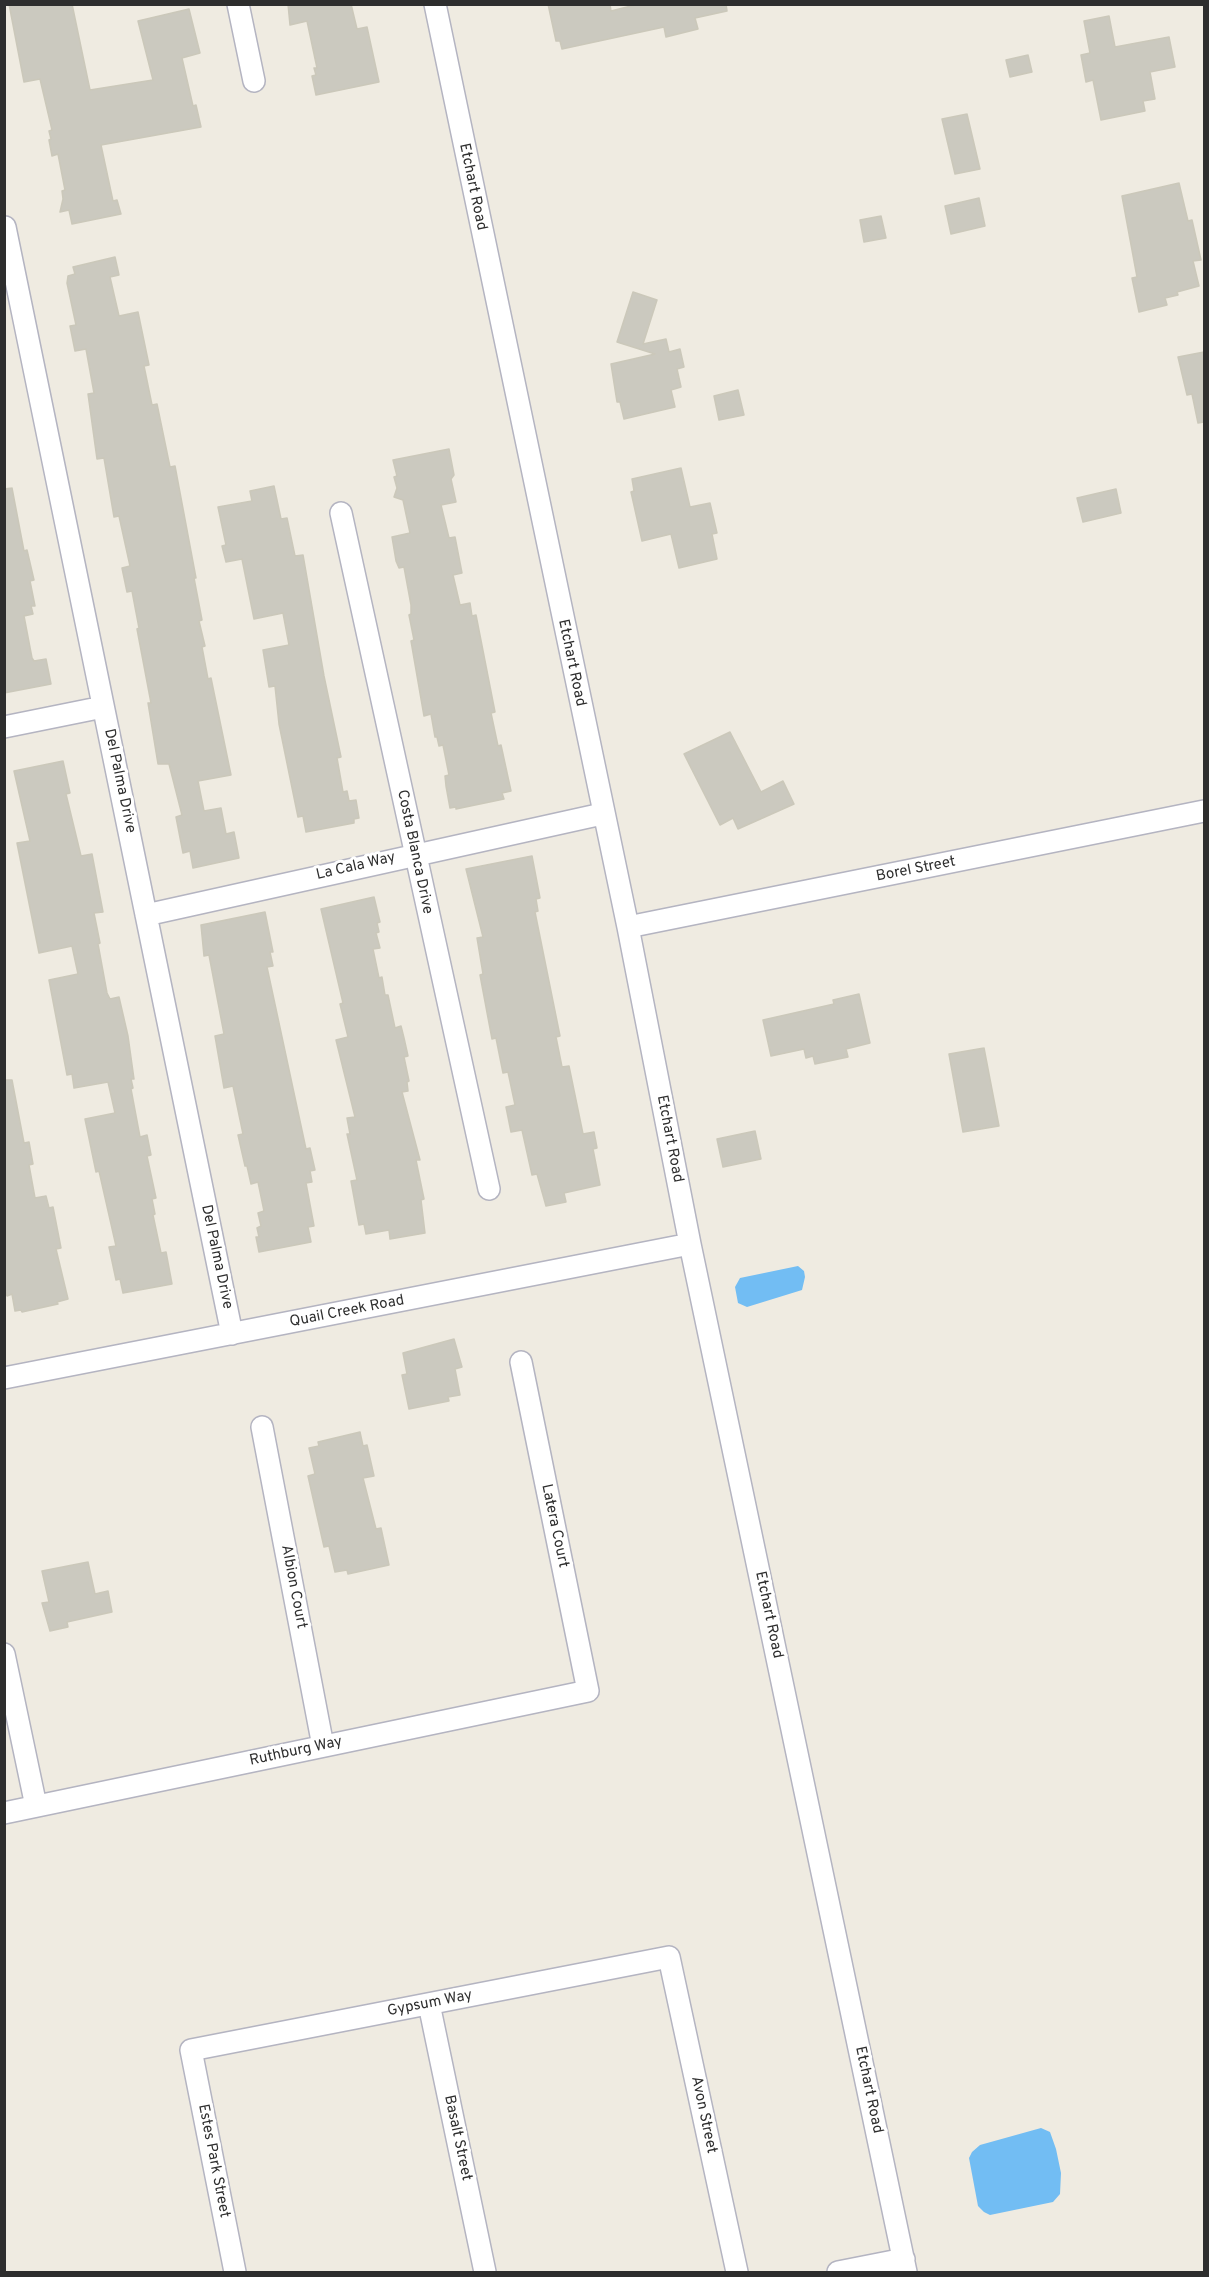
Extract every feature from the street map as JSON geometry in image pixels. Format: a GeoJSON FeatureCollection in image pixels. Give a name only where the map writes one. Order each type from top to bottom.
{"type":"FeatureCollection","features":[{"type":"Feature","properties":{"kind":"street"},"geometry":{"type":"LineString","coordinates":[[238,4],[254,81]]}},
{"type":"Feature","properties":{"kind":"street","name":"Etchart Road"},"geometry":{"type":"LineString","coordinates":[[435,4],[602,814],[628,927],[690,1244],[905,2266]]}},
{"type":"Feature","properties":{"kind":"street","name":"Del Palma Drive"},"geometry":{"type":"LineString","coordinates":[[5,227],[232,1334]]}},
{"type":"Feature","properties":{"kind":"street","name":"Costa Blanca Drive"},"geometry":{"type":"LineString","coordinates":[[341,513],[489,1189]]}},
{"type":"Feature","properties":{"kind":"street"},"geometry":{"type":"LineString","coordinates":[[4,727],[104,707]]}},
{"type":"Feature","properties":{"kind":"street","name":"Borel Street"},"geometry":{"type":"LineString","coordinates":[[628,927],[1204,811]]}},
{"type":"Feature","properties":{"kind":"street","name":"La Cala Way"},"geometry":{"type":"LineString","coordinates":[[146,915],[602,814]]}},
{"type":"Feature","properties":{"kind":"street","name":"Quail Creek Road"},"geometry":{"type":"LineString","coordinates":[[4,1378],[690,1244]]}},
{"type":"Feature","properties":{"kind":"street","name":"Latera Court"},"geometry":{"type":"LineString","coordinates":[[521,1362],[588,1691]]}},
{"type":"Feature","properties":{"kind":"street","name":"Albion Court"},"geometry":{"type":"LineString","coordinates":[[262,1427],[323,1746]]}},
{"type":"Feature","properties":{"kind":"street"},"geometry":{"type":"LineString","coordinates":[[4,1654],[36,1806]]}},
{"type":"Feature","properties":{"kind":"street","name":"Ruthburg Way"},"geometry":{"type":"LineString","coordinates":[[4,1813],[588,1691]]}},
{"type":"Feature","properties":{"kind":"street","name":"Gypsum Way"},"geometry":{"type":"LineString","coordinates":[[190,2050],[669,1957]]}},
{"type":"Feature","properties":{"kind":"street","name":"Avon Street"},"geometry":{"type":"LineString","coordinates":[[669,1957],[737,2272]]}},
{"type":"Feature","properties":{"kind":"street","name":"Basalt Street"},"geometry":{"type":"LineString","coordinates":[[429,2004],[485,2272]]}},
{"type":"Feature","properties":{"kind":"street","name":"Estes Park Street"},"geometry":{"type":"LineString","coordinates":[[190,2050],[235,2272]]}},
{"type":"Feature","properties":{"kind":"street"},"geometry":{"type":"LineString","coordinates":[[838,2272],[905,2266]]}},
{"type":"Feature","properties":{"kind":"water"},"geometry":{"type":"Polygon","coordinates":[[[798,1266],[804,1271],[805,1277],[802,1290],[747,1307],[738,1303],[735,1287],[740,1278],[798,1266]]]}},
{"type":"Feature","properties":{"kind":"water"},"geometry":{"type":"Polygon","coordinates":[[[1041,2128],[1050,2132],[1056,2149],[1061,2173],[1060,2194],[1053,2202],[990,2215],[984,2212],[978,2206],[969,2158],[972,2152],[980,2145],[1041,2128]]]}},
{"type":"Feature","properties":{"kind":"building"},"geometry":{"type":"Polygon","coordinates":[[[9,4],[72,4],[90,90],[153,80],[138,21],[189,9],[200,53],[182,58],[193,106],[196,105],[201,127],[101,145],[113,201],[117,200],[121,214],[72,224],[69,210],[60,212],[62,191],[65,190],[58,154],[52,156],[49,131],[52,130],[40,79],[24,82],[9,4]]]}},
{"type":"Feature","properties":{"kind":"building"},"geometry":{"type":"Polygon","coordinates":[[[288,4],[351,4],[357,29],[367,27],[379,82],[316,95],[312,76],[316,75],[314,68],[317,68],[307,21],[290,25],[288,4]]]}},
{"type":"Feature","properties":{"kind":"building"},"geometry":{"type":"Polygon","coordinates":[[[548,4],[610,4],[611,11],[639,4],[726,4],[727,11],[695,18],[698,29],[666,37],[664,27],[562,49],[560,41],[556,41],[548,4]]]}},
{"type":"Feature","properties":{"kind":"building"},"geometry":{"type":"Polygon","coordinates":[[[1109,16],[1115,47],[1169,37],[1175,67],[1150,72],[1155,99],[1143,101],[1145,111],[1101,120],[1093,80],[1086,82],[1081,55],[1090,53],[1084,21],[1109,16]]]}},
{"type":"Feature","properties":{"kind":"building"},"geometry":{"type":"Polygon","coordinates":[[[1028,55],[1032,72],[1010,77],[1006,60],[1028,55]]]}},
{"type":"Feature","properties":{"kind":"building"},"geometry":{"type":"Polygon","coordinates":[[[967,114],[980,169],[955,174],[942,119],[967,114]]]}},
{"type":"Feature","properties":{"kind":"building"},"geometry":{"type":"Polygon","coordinates":[[[1179,183],[1188,221],[1192,220],[1201,260],[1193,261],[1199,286],[1165,298],[1167,305],[1139,312],[1132,278],[1137,277],[1122,196],[1179,183]]]}},
{"type":"Feature","properties":{"kind":"building"},"geometry":{"type":"Polygon","coordinates":[[[979,198],[985,226],[951,234],[945,206],[979,198]]]}},
{"type":"Feature","properties":{"kind":"building"},"geometry":{"type":"Polygon","coordinates":[[[881,216],[886,238],[864,242],[860,220],[881,216]]]}},
{"type":"Feature","properties":{"kind":"building"},"geometry":{"type":"Polygon","coordinates":[[[115,257],[119,275],[110,277],[119,316],[138,312],[149,365],[144,366],[152,405],[157,404],[170,467],[175,466],[196,578],[194,578],[202,620],[199,621],[205,646],[202,647],[208,679],[211,678],[231,775],[198,781],[204,811],[221,808],[226,834],[234,832],[239,858],[193,868],[190,851],[183,853],[176,817],[182,815],[169,764],[158,764],[148,703],[151,703],[137,629],[139,628],[132,591],[127,592],[122,568],[130,566],[119,516],[114,517],[104,458],[97,459],[88,394],[94,393],[86,349],[75,351],[70,326],[76,325],[67,283],[68,276],[75,274],[73,267],[115,257]]]}},
{"type":"Feature","properties":{"kind":"building"},"geometry":{"type":"Polygon","coordinates":[[[633,292],[657,300],[643,344],[666,339],[669,352],[680,349],[684,367],[677,369],[681,387],[671,390],[675,407],[624,419],[620,402],[617,402],[611,364],[655,354],[617,342],[633,292]]]}},
{"type":"Feature","properties":{"kind":"building"},"geometry":{"type":"Polygon","coordinates":[[[1204,352],[1204,422],[1198,423],[1192,394],[1187,395],[1178,357],[1204,352]]]}},
{"type":"Feature","properties":{"kind":"building"},"geometry":{"type":"Polygon","coordinates":[[[738,390],[744,415],[719,420],[714,396],[738,390]]]}},
{"type":"Feature","properties":{"kind":"building"},"geometry":{"type":"Polygon","coordinates":[[[449,449],[454,475],[451,479],[456,502],[441,505],[449,538],[455,537],[462,573],[453,575],[460,605],[470,603],[472,616],[476,615],[495,712],[491,713],[511,791],[502,793],[504,799],[456,809],[456,807],[450,808],[445,776],[449,775],[443,745],[439,746],[437,737],[435,737],[431,714],[424,716],[411,641],[414,640],[409,615],[411,605],[404,567],[399,568],[396,561],[392,537],[410,533],[403,500],[394,497],[397,488],[394,477],[397,476],[393,460],[449,449]]]}},
{"type":"Feature","properties":{"kind":"building"},"geometry":{"type":"Polygon","coordinates":[[[681,468],[690,507],[710,503],[717,533],[712,534],[717,559],[679,568],[671,534],[642,541],[631,492],[634,491],[632,479],[681,468]]]}},
{"type":"Feature","properties":{"kind":"building"},"geometry":{"type":"Polygon","coordinates":[[[274,486],[281,519],[287,518],[295,556],[303,555],[341,757],[337,758],[343,792],[347,791],[349,801],[356,800],[359,818],[354,819],[354,823],[306,832],[303,816],[298,817],[279,724],[275,686],[269,687],[263,650],[289,645],[283,613],[254,619],[242,559],[226,562],[222,546],[226,545],[218,507],[252,501],[250,491],[274,486]]]}},
{"type":"Feature","properties":{"kind":"building"},"geometry":{"type":"Polygon","coordinates":[[[12,488],[24,551],[27,550],[34,580],[30,581],[35,606],[31,606],[33,614],[24,616],[32,658],[34,661],[46,659],[51,684],[4,693],[4,489],[12,488]]]}},
{"type":"Feature","properties":{"kind":"building"},"geometry":{"type":"Polygon","coordinates":[[[1116,489],[1121,513],[1083,522],[1077,498],[1116,489]]]}},
{"type":"Feature","properties":{"kind":"building"},"geometry":{"type":"Polygon","coordinates":[[[730,732],[761,792],[783,781],[794,804],[738,829],[733,818],[720,825],[684,754],[730,732]]]}},
{"type":"Feature","properties":{"kind":"building"},"geometry":{"type":"Polygon","coordinates":[[[63,761],[70,793],[66,794],[81,856],[92,854],[103,912],[94,913],[107,993],[110,999],[119,997],[128,1036],[134,1079],[131,1079],[133,1088],[131,1089],[140,1137],[147,1135],[151,1155],[147,1156],[156,1198],[152,1199],[155,1214],[153,1215],[161,1253],[166,1252],[172,1284],[123,1293],[120,1279],[116,1280],[109,1247],[116,1246],[99,1171],[96,1172],[85,1119],[115,1113],[108,1082],[74,1088],[72,1074],[67,1075],[49,980],[78,974],[72,946],[39,953],[17,843],[30,841],[14,771],[63,761]]]}},
{"type":"Feature","properties":{"kind":"building"},"geometry":{"type":"Polygon","coordinates":[[[532,856],[540,898],[536,899],[538,911],[535,912],[560,1036],[556,1037],[562,1067],[569,1066],[583,1134],[594,1132],[597,1148],[593,1149],[600,1185],[564,1193],[566,1202],[546,1206],[537,1174],[532,1175],[522,1130],[511,1132],[506,1107],[515,1105],[508,1072],[503,1073],[496,1038],[492,1039],[480,975],[483,974],[477,938],[483,937],[466,869],[532,856]]]}},
{"type":"Feature","properties":{"kind":"building"},"geometry":{"type":"Polygon","coordinates":[[[374,897],[380,922],[377,923],[379,932],[376,933],[380,948],[373,949],[379,978],[382,977],[385,995],[388,995],[395,1028],[401,1026],[408,1056],[404,1057],[409,1081],[407,1082],[408,1091],[402,1092],[420,1160],[416,1160],[424,1199],[421,1200],[425,1233],[390,1239],[389,1230],[366,1234],[364,1224],[359,1225],[351,1181],[357,1180],[347,1134],[350,1134],[347,1118],[355,1117],[336,1040],[348,1037],[340,1004],[343,1003],[321,909],[374,897]]]}},
{"type":"Feature","properties":{"kind":"building"},"geometry":{"type":"Polygon","coordinates":[[[265,912],[273,952],[270,952],[273,966],[267,967],[306,1149],[310,1148],[315,1170],[310,1171],[312,1182],[306,1183],[314,1226],[308,1227],[311,1242],[259,1252],[256,1237],[259,1237],[257,1228],[261,1226],[258,1213],[264,1211],[258,1182],[251,1184],[247,1166],[245,1166],[238,1135],[243,1134],[233,1086],[224,1088],[215,1036],[224,1034],[209,955],[204,956],[201,925],[265,912]]]}},
{"type":"Feature","properties":{"kind":"building"},"geometry":{"type":"Polygon","coordinates":[[[859,994],[870,1043],[846,1049],[848,1057],[815,1064],[813,1056],[806,1058],[804,1049],[771,1056],[763,1020],[834,1004],[833,1000],[859,994]]]}},
{"type":"Feature","properties":{"kind":"building"},"geometry":{"type":"Polygon","coordinates":[[[984,1048],[999,1126],[963,1132],[949,1054],[984,1048]]]}},
{"type":"Feature","properties":{"kind":"building"},"geometry":{"type":"Polygon","coordinates":[[[4,1080],[12,1080],[24,1143],[29,1142],[33,1164],[29,1165],[35,1198],[46,1196],[49,1208],[53,1207],[61,1248],[56,1249],[68,1299],[57,1302],[58,1304],[22,1312],[21,1310],[15,1311],[12,1294],[7,1296],[4,1287],[4,1080]]]}},
{"type":"Feature","properties":{"kind":"building"},"geometry":{"type":"Polygon","coordinates":[[[755,1131],[761,1159],[723,1167],[717,1139],[755,1131]]]}},
{"type":"Feature","properties":{"kind":"building"},"geometry":{"type":"Polygon","coordinates":[[[454,1339],[462,1367],[455,1369],[460,1395],[448,1397],[449,1401],[409,1409],[402,1375],[407,1374],[403,1353],[454,1339]]]}},
{"type":"Feature","properties":{"kind":"building"},"geometry":{"type":"Polygon","coordinates":[[[360,1432],[363,1446],[367,1445],[374,1476],[363,1478],[376,1529],[381,1528],[389,1565],[348,1574],[347,1570],[335,1572],[329,1546],[324,1547],[308,1476],[315,1474],[309,1448],[319,1446],[318,1442],[360,1432]]]}},
{"type":"Feature","properties":{"kind":"building"},"geometry":{"type":"Polygon","coordinates":[[[88,1562],[95,1594],[108,1591],[112,1612],[67,1622],[68,1627],[50,1631],[42,1603],[49,1602],[42,1571],[88,1562]]]}}]}
